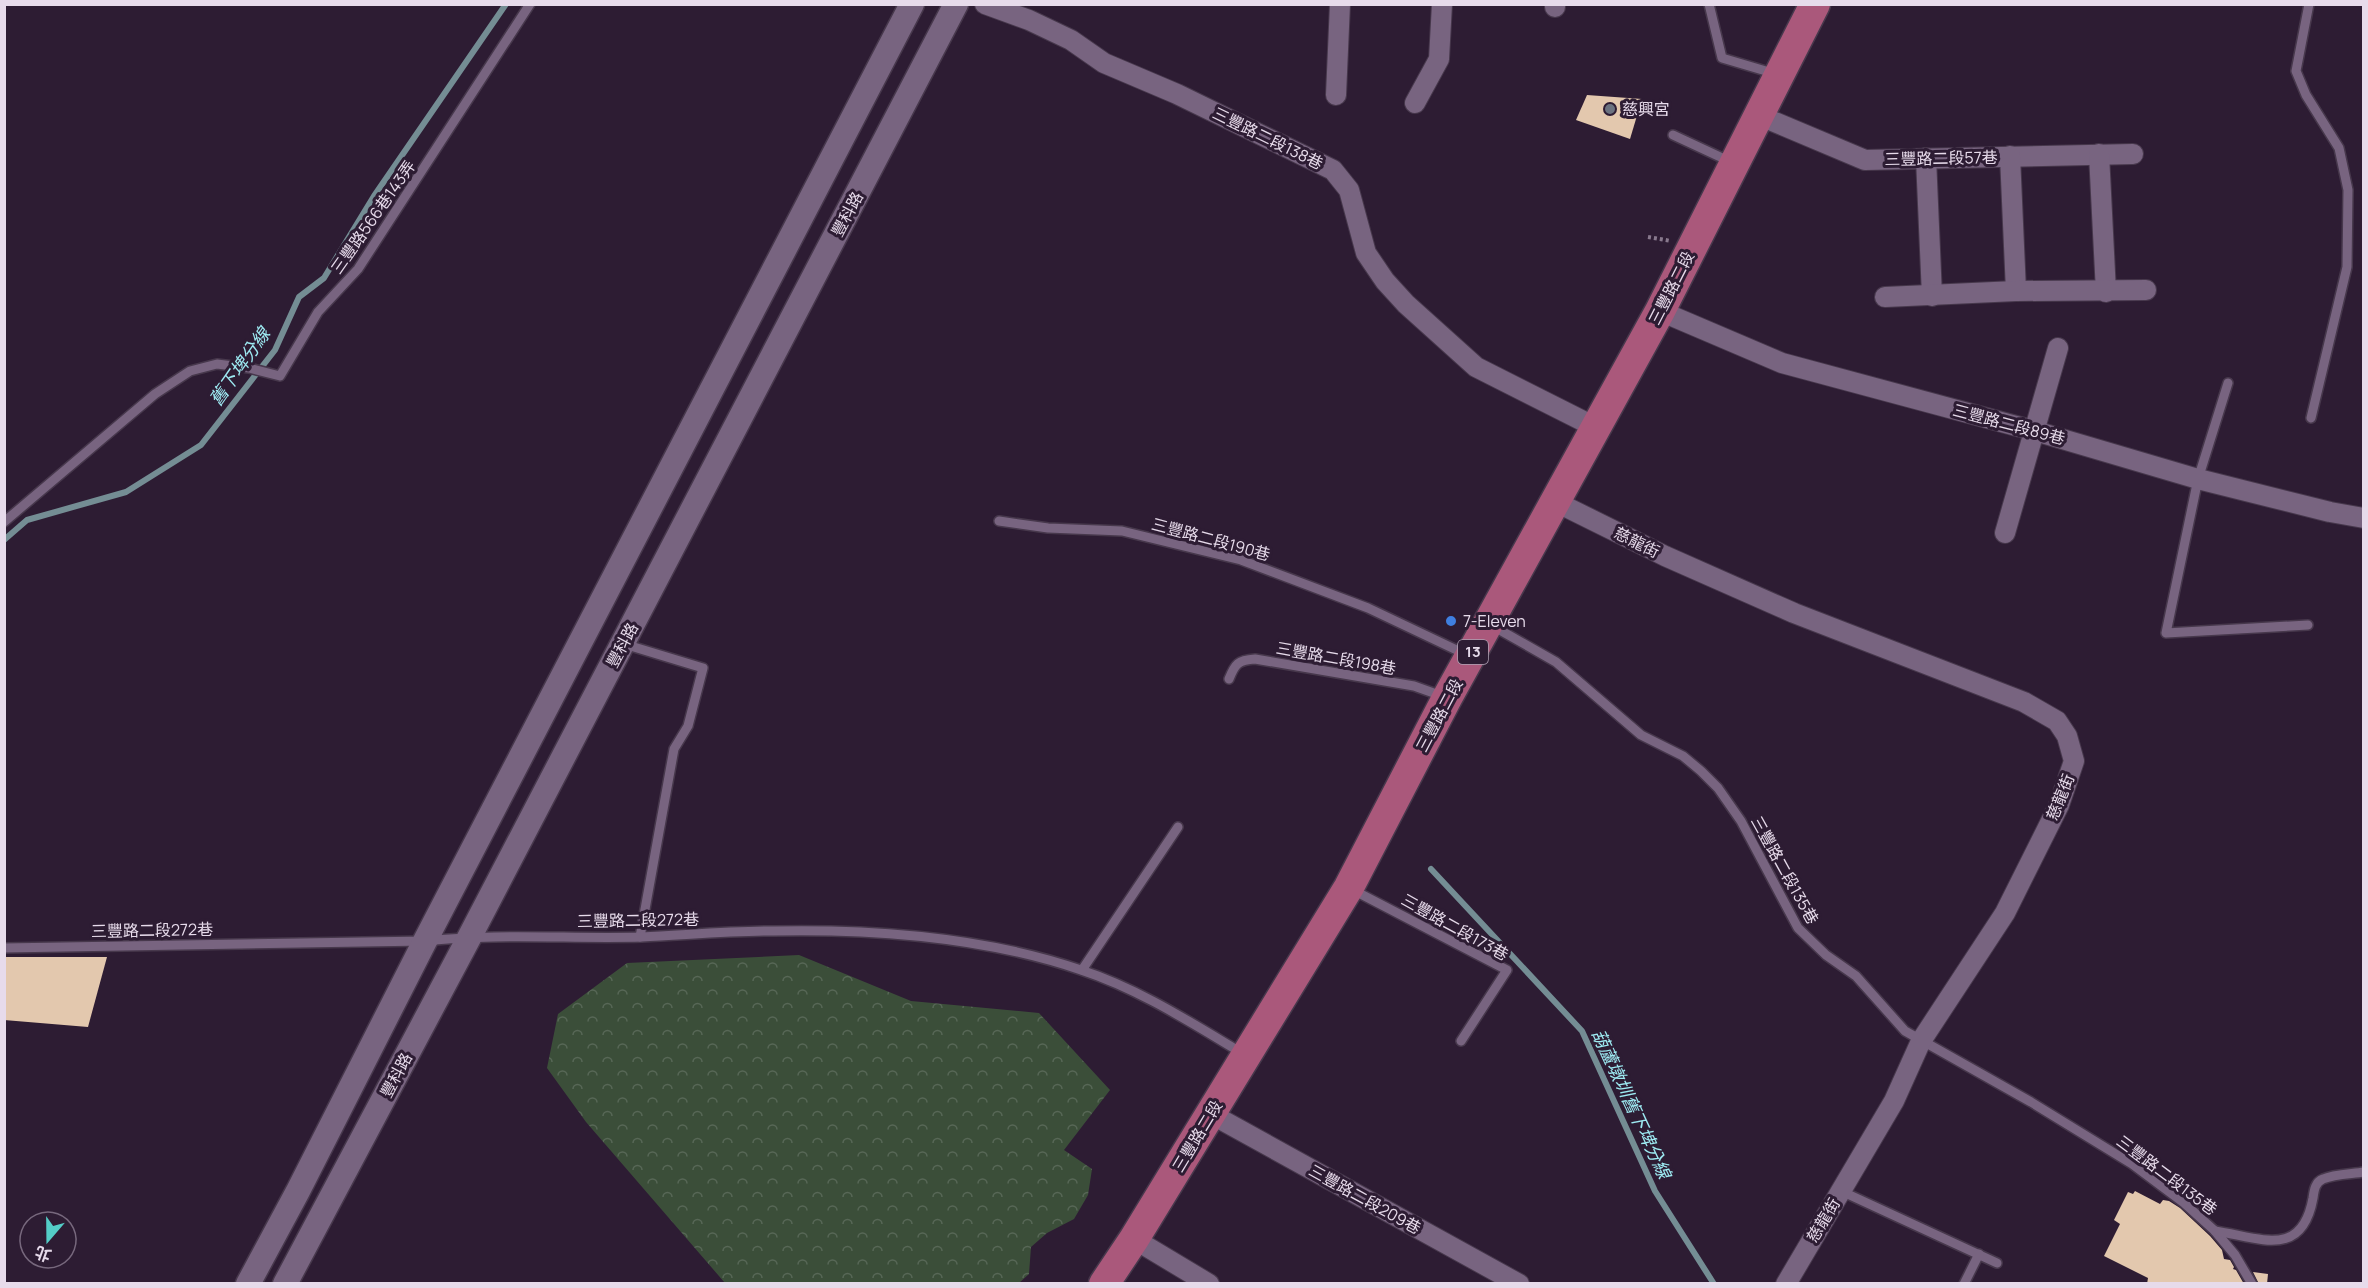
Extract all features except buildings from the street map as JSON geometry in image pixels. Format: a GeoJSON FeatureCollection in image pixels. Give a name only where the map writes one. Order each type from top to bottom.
{"type":"FeatureCollection","features":[{"type":"Feature","properties":{"kind":"main road","name":"三豐路二段"},"geometry":{"type":"LineString","coordinates":[[1104,1284],[1134,1239],[1349,887],[1447,698],[1660,311],[1815,4]]}},
{"type":"Feature","properties":{"kind":"street"},"geometry":{"type":"LineString","coordinates":[[248,1284],[912,4]]}},
{"type":"Feature","properties":{"kind":"street","name":"豐科路"},"geometry":{"type":"LineString","coordinates":[[285,1284],[470,936],[956,4]]}},
{"type":"Feature","properties":{"kind":"street","name":"三豐路二段138巷"},"geometry":{"type":"LineString","coordinates":[[985,4],[1029,20],[1071,40],[1104,63],[1177,94],[1334,170],[1349,190],[1366,253],[1385,281],[1406,304],[1476,367],[1595,427]]}},
{"type":"Feature","properties":{"kind":"street"},"geometry":{"type":"LineString","coordinates":[[1336,95],[1340,4]]}},
{"type":"Feature","properties":{"kind":"street"},"geometry":{"type":"LineString","coordinates":[[1415,103],[1439,59],[1442,4]]}},
{"type":"Feature","properties":{"kind":"street","name":"三豐路二段57巷"},"geometry":{"type":"LineString","coordinates":[[1758,115],[1865,160],[2133,154]]}},
{"type":"Feature","properties":{"kind":"street"},"geometry":{"type":"LineString","coordinates":[[2099,154],[2106,292]]}},
{"type":"Feature","properties":{"kind":"street"},"geometry":{"type":"LineString","coordinates":[[2010,156],[2016,291]]}},
{"type":"Feature","properties":{"kind":"street"},"geometry":{"type":"LineString","coordinates":[[1926,158],[1932,296]]}},
{"type":"Feature","properties":{"kind":"street"},"geometry":{"type":"LineString","coordinates":[[1885,297],[2016,291],[2146,290]]}},
{"type":"Feature","properties":{"kind":"street","name":"三豐路二段89巷"},"geometry":{"type":"LineString","coordinates":[[1660,311],[1782,363],[2035,430],[2198,479],[2330,512],[2364,518]]}},
{"type":"Feature","properties":{"kind":"street"},"geometry":{"type":"LineString","coordinates":[[2005,532],[2058,348]]}},
{"type":"Feature","properties":{"kind":"street","name":"慈龍街"},"geometry":{"type":"LineString","coordinates":[[1556,502],[1665,556],[1794,613],[2024,702],[2057,721],[2067,735],[2074,760],[2059,806],[2005,913],[1920,1041],[1894,1101],[1786,1284]]}},
{"type":"Feature","properties":{"kind":"street","name":"三豐路二段209巷"},"geometry":{"type":"LineString","coordinates":[[1210,1114],[1519,1284]]}},
{"type":"Feature","properties":{"kind":"street"},"geometry":{"type":"LineString","coordinates":[[1134,1239],[1209,1284]]}},
{"type":"Feature","properties":{"kind":"lane","name":"三豐路566巷143弄"},"geometry":{"type":"LineString","coordinates":[[4,522],[155,394],[190,371],[217,364],[249,368],[280,376],[318,312],[358,270],[530,4]]}},
{"type":"Feature","properties":{"kind":"lane"},"geometry":{"type":"LineString","coordinates":[[1709,4],[1722,58],[1778,75]]}},
{"type":"Feature","properties":{"kind":"lane"},"geometry":{"type":"LineString","coordinates":[[2309,4],[2296,72],[2306,95],[2339,148],[2348,190],[2347,267],[2311,418]]}},
{"type":"Feature","properties":{"kind":"lane"},"geometry":{"type":"LineString","coordinates":[[1673,135],[1733,163]]}},
{"type":"Feature","properties":{"kind":"lane"},"geometry":{"type":"LineString","coordinates":[[2228,383],[2198,479],[2166,633],[2308,626]]}},
{"type":"Feature","properties":{"kind":"lane","name":"三豐路二段190巷"},"geometry":{"type":"LineString","coordinates":[[999,521],[1048,528],[1122,531],[1242,560],[1368,608],[1470,657]]}},
{"type":"Feature","properties":{"kind":"lane","name":"三豐路二段135巷"},"geometry":{"type":"LineString","coordinates":[[1489,624],[1556,662],[1641,735],[1683,756],[1701,771],[1718,788],[1741,821],[1798,928],[1826,955],[1856,976],[1905,1031],[2031,1102],[2132,1164],[2184,1203],[2215,1231],[2235,1255],[2252,1284]]}},
{"type":"Feature","properties":{"kind":"lane"},"geometry":{"type":"LineString","coordinates":[[622,643],[703,668],[688,726],[674,749],[640,937]]}},
{"type":"Feature","properties":{"kind":"lane","name":"三豐路二段198巷"},"geometry":{"type":"LineString","coordinates":[[1229,679],[1236,664],[1242,660],[1255,659],[1414,686],[1447,698]]}},
{"type":"Feature","properties":{"kind":"lane"},"geometry":{"type":"LineString","coordinates":[[1082,970],[1178,827]]}},
{"type":"Feature","properties":{"kind":"lane","name":"三豐路二段173巷"},"geometry":{"type":"LineString","coordinates":[[1349,887],[1507,970],[1461,1041]]}},
{"type":"Feature","properties":{"kind":"lane","name":"三豐路二段272巷"},"geometry":{"type":"LineString","coordinates":[[4,948],[425,941],[470,936],[640,937],[774,931],[887,934],[965,941],[1010,950],[1082,970],[1153,1000],[1246,1056]]}},
{"type":"Feature","properties":{"kind":"lane"},"geometry":{"type":"LineString","coordinates":[[2215,1231],[2287,1240],[2298,1233],[2305,1224],[2315,1186],[2322,1179],[2364,1172]]}},
{"type":"Feature","properties":{"kind":"lane"},"geometry":{"type":"LineString","coordinates":[[1841,1191],[1997,1263]]}},
{"type":"Feature","properties":{"kind":"lane"},"geometry":{"type":"LineString","coordinates":[[1964,1284],[1979,1254]]}},
{"type":"Feature","properties":{"kind":"green space"},"geometry":{"type":"Polygon","coordinates":[[[799,955],[911,1001],[1039,1013],[1110,1090],[1064,1150],[1092,1169],[1088,1195],[1074,1219],[1047,1233],[1031,1247],[1029,1274],[1019,1283],[725,1283],[586,1122],[547,1068],[558,1014],[627,963],[799,955]]]}},
{"type":"Feature","properties":{"kind":"waterway","name":"舊下埤分線"},"geometry":{"type":"LineString","coordinates":[[4,540],[27,520],[126,492],[201,445],[275,350],[299,297],[324,278],[374,196],[506,4]]}},
{"type":"Feature","properties":{"kind":"waterway","name":"葫蘆墩圳舊下埤分線"},"geometry":{"type":"LineString","coordinates":[[1431,869],[1582,1031],[1655,1191],[1714,1284]]}},
{"type":"Feature","properties":{"kind":"place","name":"慈興宮"},"geometry":{"type":"Point","coordinates":[1610,109]}},
{"type":"Feature","properties":{"kind":"place","name":"7-Eleven"},"geometry":{"type":"Point","coordinates":[1451,621]}}]}
